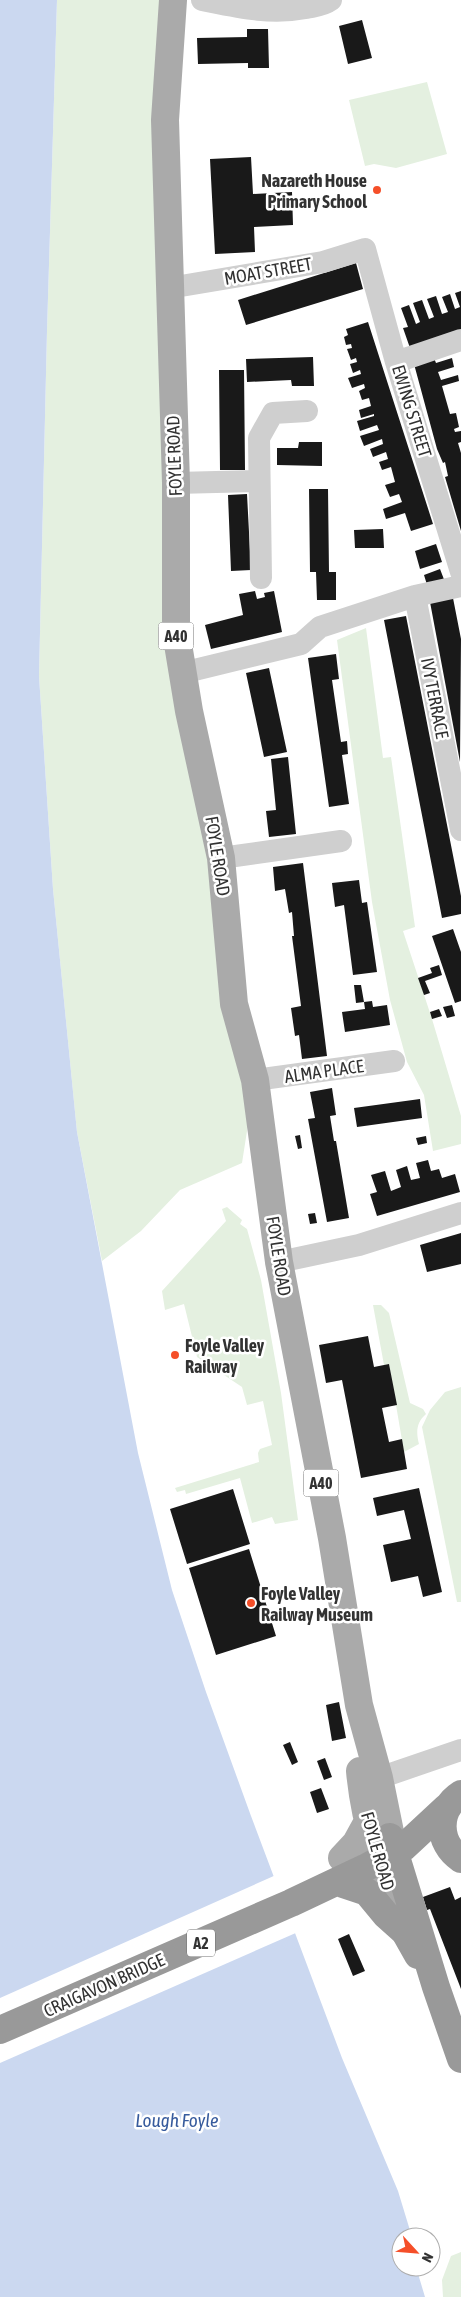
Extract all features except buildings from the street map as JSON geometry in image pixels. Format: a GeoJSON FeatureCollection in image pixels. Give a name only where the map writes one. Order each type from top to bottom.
{"type":"FeatureCollection","features":[{"type":"Feature","properties":{"kind":"highway","name":"CRAIGAVON BRIDGE"},"geometry":{"type":"LineString","coordinates":[[0,2030],[291,1903],[388,1847],[454,1801]]}},
{"type":"Feature","properties":{"kind":"highway","name":"A2"},"geometry":{"type":"LineString","coordinates":[[454,1801],[442,1819],[442,1831],[446,1844],[457,1856]]}},
{"type":"Feature","properties":{"kind":"highway","name":"CRAIGAVON BRIDGE"},"geometry":{"type":"LineString","coordinates":[[342,1871],[388,1847],[457,1856]]}},
{"type":"Feature","properties":{"kind":"highway","name":"FOYLE ROAD"},"geometry":{"type":"LineString","coordinates":[[388,1847],[461,2059]]}},
{"type":"Feature","properties":{"kind":"highway"},"geometry":{"type":"LineString","coordinates":[[342,1871],[367,1892],[386,1915],[405,1932]]}},
{"type":"Feature","properties":{"kind":"highway","name":"FOYLE ROAD"},"geometry":{"type":"LineString","coordinates":[[405,1932],[436,1987]]}},
{"type":"Feature","properties":{"kind":"main road","name":"FOYLE ROAD"},"geometry":{"type":"LineString","coordinates":[[173,0],[166,120],[169,288],[176,483],[176,632],[182,673],[222,858],[234,1004],[255,1080],[279,1262],[332,1538],[359,1704],[379,1778],[388,1847],[405,1932]]}},
{"type":"Feature","properties":{"kind":"main road","name":"FOYLE ROAD"},"geometry":{"type":"LineString","coordinates":[[359,1704],[359,1755],[388,1847]]}},
{"type":"Feature","properties":{"kind":"main road"},"geometry":{"type":"LineString","coordinates":[[342,1871],[356,1843],[388,1847]]}},
{"type":"Feature","properties":{"kind":"street"},"geometry":{"type":"LineString","coordinates":[[202,0],[259,11],[290,11],[325,5],[331,0]]}},
{"type":"Feature","properties":{"kind":"street","name":"MOAT STREET"},"geometry":{"type":"LineString","coordinates":[[169,288],[323,262],[365,249]]}},
{"type":"Feature","properties":{"kind":"street","name":"EWING STREET"},"geometry":{"type":"LineString","coordinates":[[365,249],[396,362],[461,572]]}},
{"type":"Feature","properties":{"kind":"street"},"geometry":{"type":"LineString","coordinates":[[396,362],[461,340]]}},
{"type":"Feature","properties":{"kind":"street"},"geometry":{"type":"LineString","coordinates":[[261,578],[258,481],[259,438],[273,413],[307,411]]}},
{"type":"Feature","properties":{"kind":"street"},"geometry":{"type":"LineString","coordinates":[[176,483],[258,481]]}},
{"type":"Feature","properties":{"kind":"street"},"geometry":{"type":"LineString","coordinates":[[182,673],[301,644],[320,627],[416,596],[461,586]]}},
{"type":"Feature","properties":{"kind":"street","name":"IVY TERRACE"},"geometry":{"type":"LineString","coordinates":[[416,596],[461,830]]}},
{"type":"Feature","properties":{"kind":"street"},"geometry":{"type":"LineString","coordinates":[[222,858],[341,841]]}},
{"type":"Feature","properties":{"kind":"street","name":"ALMA PLACE"},"geometry":{"type":"LineString","coordinates":[[255,1080],[394,1061]]}},
{"type":"Feature","properties":{"kind":"street"},"geometry":{"type":"LineString","coordinates":[[279,1262],[359,1245],[461,1213]]}},
{"type":"Feature","properties":{"kind":"street"},"geometry":{"type":"LineString","coordinates":[[379,1778],[461,1750]]}},
{"type":"Feature","properties":{"kind":"green space"},"geometry":{"type":"Polygon","coordinates":[[[57,0],[173,0],[176,632],[255,1080],[242,1163],[180,1190],[141,1231],[102,1261],[77,1132],[53,889],[39,676],[57,0]]]}},
{"type":"Feature","properties":{"kind":"green space"},"geometry":{"type":"Polygon","coordinates":[[[427,82],[447,154],[396,168],[374,164],[365,166],[349,100],[427,82]]]}},
{"type":"Feature","properties":{"kind":"green space"},"geometry":{"type":"Polygon","coordinates":[[[366,628],[383,758],[391,757],[415,927],[403,931],[461,1116],[461,1144],[433,1151],[424,1095],[407,1062],[390,1000],[372,902],[337,640],[366,628]]]}},
{"type":"Feature","properties":{"kind":"green space"},"geometry":{"type":"Polygon","coordinates":[[[227,1207],[242,1220],[240,1224],[247,1229],[261,1280],[281,1393],[298,1520],[275,1524],[272,1517],[252,1523],[240,1478],[186,1494],[185,1490],[177,1492],[175,1488],[259,1462],[258,1453],[260,1449],[272,1445],[263,1401],[247,1405],[242,1387],[197,1357],[184,1304],[165,1310],[162,1291],[226,1221],[222,1209],[227,1207]]]}},
{"type":"Feature","properties":{"kind":"green space"},"geometry":{"type":"Polygon","coordinates":[[[373,1305],[381,1305],[389,1313],[410,1403],[423,1409],[426,1414],[420,1421],[418,1428],[419,1444],[404,1452],[389,1364],[384,1365],[373,1305]]]}},
{"type":"Feature","properties":{"kind":"green space"},"geometry":{"type":"Polygon","coordinates":[[[461,1387],[461,1602],[457,1602],[422,1427],[430,1410],[445,1392],[461,1387]]]}},
{"type":"Feature","properties":{"kind":"green space"},"geometry":{"type":"Polygon","coordinates":[[[461,2252],[461,2297],[443,2297],[442,2280],[451,2256],[461,2252]]]}},
{"type":"Feature","properties":{"kind":"water","name":"Lough Foyle"},"geometry":{"type":"Polygon","coordinates":[[[0,0],[57,0],[39,676],[53,889],[77,1132],[138,1453],[172,1590],[206,1692],[251,1816],[342,2058],[398,2191],[409,2227],[391,2227],[391,2277],[419,2277],[425,2297],[0,2297],[0,0]]]}},
{"type":"Feature","properties":{"kind":"pier"},"geometry":{"type":"Polygon","coordinates":[[[276,1875],[298,1932],[0,2063],[0,1998],[276,1875]]]}},
{"type":"Feature","properties":{"kind":"place","name":"Nazareth House Primary School"},"geometry":{"type":"Point","coordinates":[377,190]}},
{"type":"Feature","properties":{"kind":"place","name":"Foyle Valley Railway"},"geometry":{"type":"Point","coordinates":[175,1355]}},
{"type":"Feature","properties":{"kind":"place","name":"Foyle Valley Railway Museum"},"geometry":{"type":"Point","coordinates":[251,1603]}}]}
